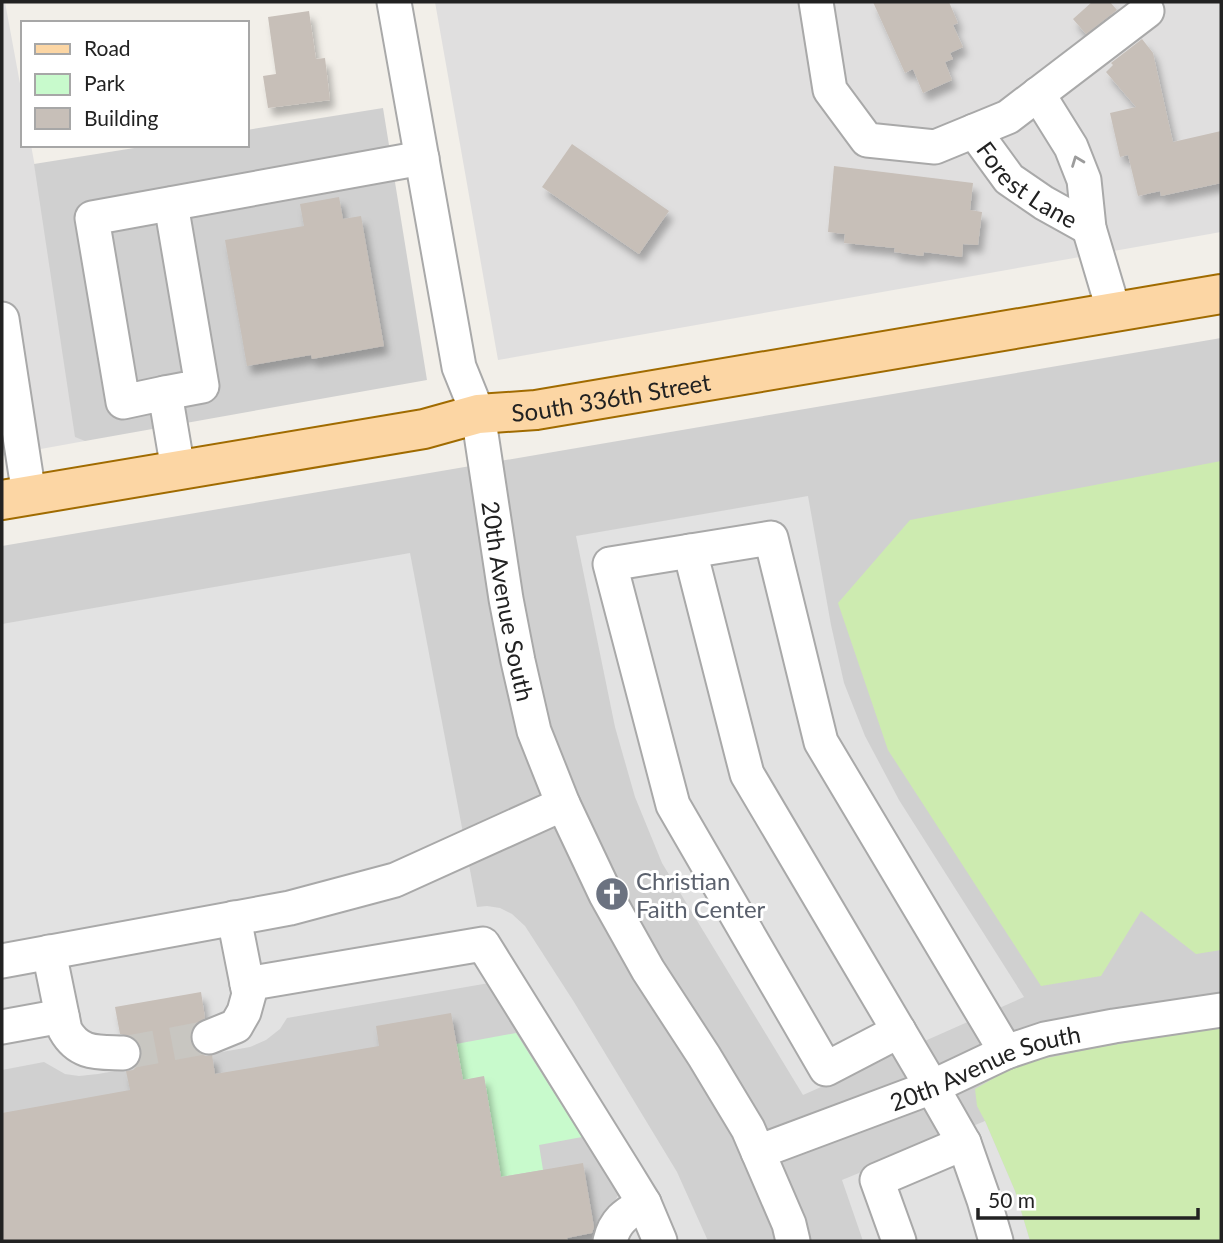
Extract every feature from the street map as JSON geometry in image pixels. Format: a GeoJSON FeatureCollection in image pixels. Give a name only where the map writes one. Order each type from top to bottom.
{"type":"FeatureCollection","features":[{"type":"Feature","properties":{"kind":"main road","name":"South 336th Street"},"geometry":{"type":"LineString","coordinates":[[15,498],[424,429],[478,414],[536,410],[1221,294]]}},
{"type":"Feature","properties":{"kind":"street","name":"20th Avenue South"},"geometry":{"type":"LineString","coordinates":[[394,2],[459,367],[478,414],[506,599],[534,731],[563,804],[606,895],[648,970],[748,1129],[789,1224],[793,1241]]}},
{"type":"Feature","properties":{"kind":"street","name":"Forest Lane"},"geometry":{"type":"LineString","coordinates":[[816,2],[830,90],[867,140],[935,147],[1008,117],[1147,11]]}},
{"type":"Feature","properties":{"kind":"street","name":"Forest Lane"},"geometry":{"type":"LineString","coordinates":[[1038,94],[1072,147],[1084,180],[1089,228],[1114,312]]}},
{"type":"Feature","properties":{"kind":"street","name":"Forest Lane"},"geometry":{"type":"LineString","coordinates":[[974,131],[1009,179],[1044,203],[1089,228]]}},
{"type":"Feature","properties":{"kind":"street"},"geometry":{"type":"LineString","coordinates":[[171,204],[202,386],[123,402],[92,218],[422,158]]}},
{"type":"Feature","properties":{"kind":"street"},"geometry":{"type":"LineString","coordinates":[[2,319],[15,498]]}},
{"type":"Feature","properties":{"kind":"street"},"geometry":{"type":"LineString","coordinates":[[165,393],[178,470]]}},
{"type":"Feature","properties":{"kind":"street"},"geometry":{"type":"LineString","coordinates":[[899,1031],[826,1069],[673,805],[610,564],[772,538],[821,742],[1006,1052]]}},
{"type":"Feature","properties":{"kind":"street"},"geometry":{"type":"LineString","coordinates":[[690,551],[747,774],[964,1143],[996,1241]]}},
{"type":"Feature","properties":{"kind":"street"},"geometry":{"type":"LineString","coordinates":[[2,961],[290,908],[395,880],[563,804]]}},
{"type":"Feature","properties":{"kind":"street"},"geometry":{"type":"LineString","coordinates":[[209,1037],[236,1026],[249,995],[234,918]]}},
{"type":"Feature","properties":{"kind":"street"},"geometry":{"type":"LineString","coordinates":[[247,984],[483,944],[644,1203],[660,1241]]}},
{"type":"Feature","properties":{"kind":"street"},"geometry":{"type":"LineString","coordinates":[[49,952],[65,1030],[70,1039],[93,1052],[123,1053]]}},
{"type":"Feature","properties":{"kind":"street","name":"20th Avenue South"},"geometry":{"type":"LineString","coordinates":[[758,1152],[932,1087],[1006,1052],[1045,1039],[1221,1010]]}},
{"type":"Feature","properties":{"kind":"street"},"geometry":{"type":"LineString","coordinates":[[2,1027],[62,1016]]}},
{"type":"Feature","properties":{"kind":"street"},"geometry":{"type":"LineString","coordinates":[[899,1241],[877,1180],[964,1143]]}},
{"type":"Feature","properties":{"kind":"street"},"geometry":{"type":"LineString","coordinates":[[610,1241],[615,1225],[644,1203]]}},
{"type":"Feature","properties":{"kind":"shaded area"},"geometry":{"type":"Polygon","coordinates":[[[2,2],[5,2],[21,89],[21,147],[31,147],[85,441],[2,456],[2,2]]]}},
{"type":"Feature","properties":{"kind":"shaded area"},"geometry":{"type":"Polygon","coordinates":[[[435,2],[1221,2],[1221,232],[498,360],[435,2]]]}},
{"type":"Feature","properties":{"kind":"shaded area"},"geometry":{"type":"Polygon","coordinates":[[[383,108],[427,380],[85,441],[75,437],[34,164],[140,147],[248,147],[248,130],[383,108]]]}},
{"type":"Feature","properties":{"kind":"shaded area","name":"Christian Faith Center"},"geometry":{"type":"Polygon","coordinates":[[[1221,338],[1221,1241],[2,1241],[2,546],[1221,338]]]}},
{"type":"Feature","properties":{"kind":"shaded area"},"geometry":{"type":"Polygon","coordinates":[[[808,496],[844,683],[865,736],[899,800],[1024,997],[803,1095],[662,863],[635,797],[615,727],[576,536],[808,496]]]}},
{"type":"Feature","properties":{"kind":"shaded area"},"geometry":{"type":"Polygon","coordinates":[[[410,553],[477,907],[500,908],[512,914],[525,926],[677,1172],[708,1241],[600,1241],[611,1208],[621,1190],[495,982],[287,1018],[280,1029],[266,1040],[250,1047],[79,1076],[65,1074],[44,1062],[2,1070],[2,624],[410,553]]]}},
{"type":"Feature","properties":{"kind":"shaded area"},"geometry":{"type":"Polygon","coordinates":[[[985,1121],[1015,1191],[1030,1241],[863,1241],[842,1180],[985,1121]]]}},
{"type":"Feature","properties":{"kind":"green space"},"geometry":{"type":"Polygon","coordinates":[[[1221,461],[1221,950],[1196,954],[1141,911],[1101,976],[1041,986],[888,750],[838,603],[910,520],[1221,461]]]}},
{"type":"Feature","properties":{"kind":"green space"},"geometry":{"type":"Polygon","coordinates":[[[1221,1026],[1221,1241],[1030,1241],[1015,1191],[977,1106],[975,1089],[1017,1065],[1028,1062],[1221,1026]]]}},
{"type":"Feature","properties":{"kind":"green space"},"geometry":{"type":"Polygon","coordinates":[[[516,1033],[582,1137],[539,1145],[543,1170],[501,1177],[484,1077],[463,1080],[456,1044],[516,1033]]]}},
{"type":"Feature","properties":{"kind":"building"},"geometry":{"type":"Polygon","coordinates":[[[873,2],[949,2],[958,23],[953,25],[963,47],[950,53],[953,59],[945,62],[952,80],[923,93],[913,69],[905,73],[873,2]]]}},
{"type":"Feature","properties":{"kind":"building"},"geometry":{"type":"Polygon","coordinates":[[[1092,2],[1110,2],[1117,10],[1086,34],[1073,19],[1092,2]]]}},
{"type":"Feature","properties":{"kind":"building"},"geometry":{"type":"Polygon","coordinates":[[[309,11],[316,59],[325,58],[330,100],[268,108],[263,76],[276,74],[268,17],[309,11]]]}},
{"type":"Feature","properties":{"kind":"building"},"geometry":{"type":"Polygon","coordinates":[[[1142,39],[1153,53],[1173,142],[1221,131],[1221,183],[1161,196],[1160,191],[1138,196],[1128,155],[1120,157],[1110,113],[1136,107],[1106,72],[1113,65],[1111,63],[1142,39]]]}},
{"type":"Feature","properties":{"kind":"building"},"geometry":{"type":"Polygon","coordinates":[[[572,144],[669,211],[639,254],[542,187],[572,144]]]}},
{"type":"Feature","properties":{"kind":"building"},"geometry":{"type":"Polygon","coordinates":[[[834,166],[973,183],[970,210],[982,212],[978,245],[963,244],[962,257],[924,252],[923,256],[894,252],[895,248],[844,243],[845,234],[828,232],[834,166]]]}},
{"type":"Feature","properties":{"kind":"building"},"geometry":{"type":"Polygon","coordinates":[[[339,197],[343,219],[361,216],[384,346],[312,359],[311,355],[247,366],[225,240],[304,226],[300,204],[339,197]]]}},
{"type":"Feature","properties":{"kind":"building"},"geometry":{"type":"Polygon","coordinates":[[[201,992],[205,1018],[193,1026],[191,1044],[198,1053],[212,1055],[215,1074],[379,1046],[376,1026],[451,1013],[463,1080],[484,1076],[501,1177],[583,1163],[594,1227],[592,1233],[567,1238],[568,1241],[2,1241],[2,1113],[130,1090],[126,1071],[133,1070],[139,1064],[142,1053],[140,1044],[134,1037],[120,1034],[115,1007],[201,992]]]}},
{"type":"Feature","properties":{"kind":"tunnel"},"geometry":{"type":"LineString","coordinates":[[123,1053],[209,1037]]}},
{"type":"Feature","properties":{"kind":"place","name":"Christian Faith Center"},"geometry":{"type":"Point","coordinates":[612,894]}}]}
